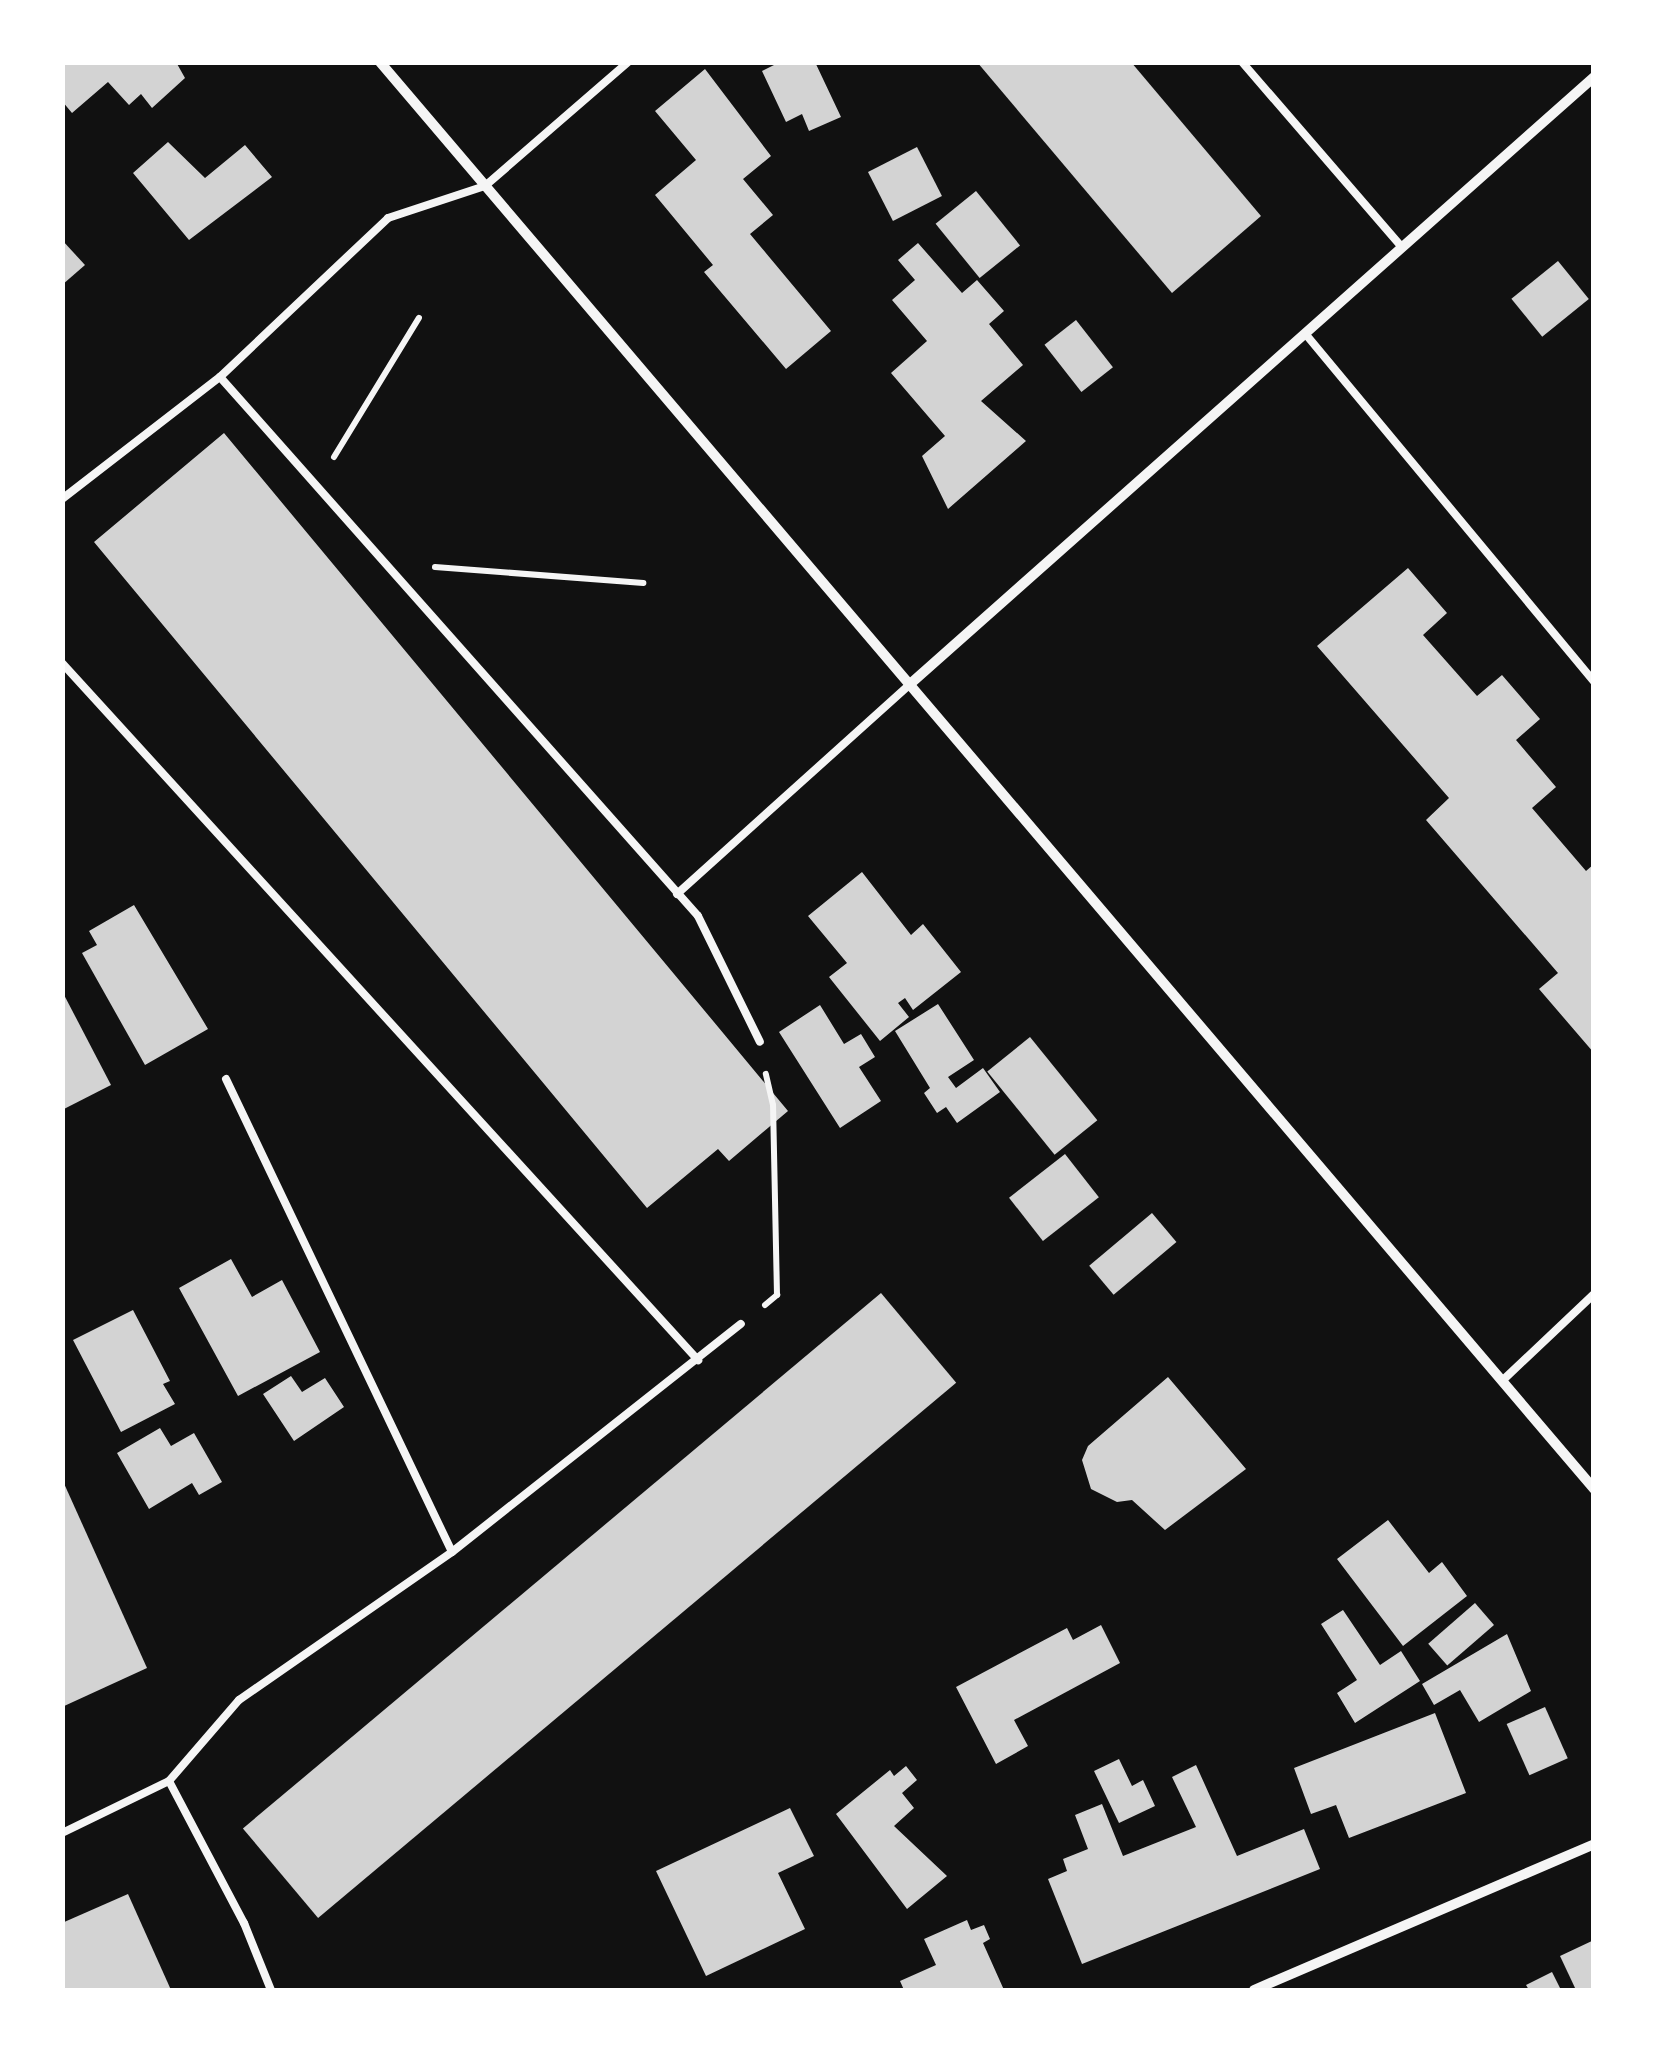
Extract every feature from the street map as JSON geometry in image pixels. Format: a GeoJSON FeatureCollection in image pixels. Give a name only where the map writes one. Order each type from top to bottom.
{"type":"FeatureCollection","features":[{"type":"Feature","properties":{"kind":"street"},"geometry":{"type":"LineString","coordinates":[[380,62],[1594,1489]]}},
{"type":"Feature","properties":{"kind":"street"},"geometry":{"type":"LineString","coordinates":[[909,684],[1308,336],[1401,246],[1594,77]]}},
{"type":"Feature","properties":{"kind":"street"},"geometry":{"type":"LineString","coordinates":[[1254,1990],[1594,1844]]}},
{"type":"Feature","properties":{"kind":"lane"},"geometry":{"type":"LineString","coordinates":[[62,498],[220,376],[388,218],[485,186],[628,62]]}},
{"type":"Feature","properties":{"kind":"lane"},"geometry":{"type":"LineString","coordinates":[[1242,62],[1401,246]]}},
{"type":"Feature","properties":{"kind":"lane"},"geometry":{"type":"LineString","coordinates":[[1308,336],[1594,682]]}},
{"type":"Feature","properties":{"kind":"lane"},"geometry":{"type":"LineString","coordinates":[[220,376],[698,916],[760,1042]]}},
{"type":"Feature","properties":{"kind":"lane"},"geometry":{"type":"LineString","coordinates":[[62,664],[698,1360]]}},
{"type":"Feature","properties":{"kind":"lane"},"geometry":{"type":"LineString","coordinates":[[677,894],[909,684]]}},
{"type":"Feature","properties":{"kind":"lane"},"geometry":{"type":"LineString","coordinates":[[226,1080],[452,1552]]}},
{"type":"Feature","properties":{"kind":"lane"},"geometry":{"type":"LineString","coordinates":[[1502,1381],[1594,1294]]}},
{"type":"Feature","properties":{"kind":"lane"},"geometry":{"type":"LineString","coordinates":[[62,1833],[169,1781],[239,1700],[452,1552],[741,1324]]}},
{"type":"Feature","properties":{"kind":"lane"},"geometry":{"type":"LineString","coordinates":[[169,1781],[244,1923],[271,1990]]}},
{"type":"Feature","properties":{"kind":"path"},"geometry":{"type":"LineString","coordinates":[[317,486],[420,318]]}},
{"type":"Feature","properties":{"kind":"path"},"geometry":{"type":"LineString","coordinates":[[386,564],[643,583]]}},
{"type":"Feature","properties":{"kind":"path"},"geometry":{"type":"LineString","coordinates":[[741,1324],[777,1295],[773,1105],[760,1042]]}},
{"type":"Feature","properties":{"kind":"building"},"geometry":{"type":"Polygon","coordinates":[[[62,62],[176,62],[185,78],[152,108],[141,94],[129,105],[108,82],[72,113],[62,101],[62,62]]]}},
{"type":"Feature","properties":{"kind":"building"},"geometry":{"type":"Polygon","coordinates":[[[780,62],[815,62],[841,117],[809,131],[802,114],[786,122],[762,71],[780,62]]]}},
{"type":"Feature","properties":{"kind":"building"},"geometry":{"type":"Polygon","coordinates":[[[977,62],[1131,62],[1261,216],[1172,293],[977,62]]]}},
{"type":"Feature","properties":{"kind":"building"},"geometry":{"type":"Polygon","coordinates":[[[705,69],[771,156],[743,179],[773,215],[750,234],[831,331],[786,369],[704,272],[713,265],[655,195],[696,160],[655,111],[705,69]]]}},
{"type":"Feature","properties":{"kind":"building"},"geometry":{"type":"Polygon","coordinates":[[[168,142],[205,178],[245,145],[272,177],[189,240],[133,173],[168,142]]]}},
{"type":"Feature","properties":{"kind":"building"},"geometry":{"type":"Polygon","coordinates":[[[917,147],[942,196],[893,221],[868,172],[917,147]]]}},
{"type":"Feature","properties":{"kind":"building"},"geometry":{"type":"Polygon","coordinates":[[[976,191],[1020,245],[980,278],[936,224],[976,191]]]}},
{"type":"Feature","properties":{"kind":"building"},"geometry":{"type":"Polygon","coordinates":[[[62,240],[85,265],[62,285],[62,240]]]}},
{"type":"Feature","properties":{"kind":"building"},"geometry":{"type":"Polygon","coordinates":[[[918,243],[962,293],[977,280],[1004,311],[989,324],[1023,365],[981,401],[1026,441],[948,509],[922,456],[945,436],[891,373],[927,341],[892,300],[915,280],[898,260],[918,243]]]}},
{"type":"Feature","properties":{"kind":"building"},"geometry":{"type":"Polygon","coordinates":[[[1558,261],[1589,299],[1542,337],[1511,299],[1558,261]]]}},
{"type":"Feature","properties":{"kind":"building"},"geometry":{"type":"Polygon","coordinates":[[[1076,320],[1113,367],[1081,392],[1044,345],[1076,320]]]}},
{"type":"Feature","properties":{"kind":"building"},"geometry":{"type":"Polygon","coordinates":[[[224,433],[788,1111],[729,1161],[718,1149],[647,1208],[94,542],[224,433]]]}},
{"type":"Feature","properties":{"kind":"building"},"geometry":{"type":"Polygon","coordinates":[[[1408,568],[1447,613],[1423,635],[1477,696],[1502,675],[1540,719],[1516,740],[1556,787],[1532,808],[1586,871],[1594,864],[1594,1053],[1539,989],[1558,973],[1426,820],[1449,798],[1317,646],[1408,568]]]}},
{"type":"Feature","properties":{"kind":"building"},"geometry":{"type":"Polygon","coordinates":[[[862,872],[911,935],[923,924],[961,972],[913,1010],[905,998],[898,1003],[909,1017],[880,1041],[829,977],[847,963],[808,916],[862,872]]]}},
{"type":"Feature","properties":{"kind":"building"},"geometry":{"type":"Polygon","coordinates":[[[134,905],[208,1029],[145,1065],[82,953],[97,945],[89,931],[134,905]]]}},
{"type":"Feature","properties":{"kind":"building"},"geometry":{"type":"Polygon","coordinates":[[[62,991],[111,1085],[62,1110],[62,991]]]}},
{"type":"Feature","properties":{"kind":"building"},"geometry":{"type":"Polygon","coordinates":[[[938,1004],[974,1060],[948,1077],[956,1088],[983,1068],[1000,1092],[957,1123],[946,1107],[937,1113],[924,1093],[930,1088],[895,1031],[938,1004]]]}},
{"type":"Feature","properties":{"kind":"building"},"geometry":{"type":"Polygon","coordinates":[[[820,1005],[844,1044],[861,1034],[875,1057],[859,1067],[881,1101],[840,1128],[779,1032],[820,1005]]]}},
{"type":"Feature","properties":{"kind":"building"},"geometry":{"type":"Polygon","coordinates":[[[1030,1037],[1097,1120],[1055,1155],[987,1072],[1030,1037]]]}},
{"type":"Feature","properties":{"kind":"building"},"geometry":{"type":"Polygon","coordinates":[[[1065,1154],[1099,1197],[1043,1241],[1009,1198],[1065,1154]]]}},
{"type":"Feature","properties":{"kind":"building"},"geometry":{"type":"Polygon","coordinates":[[[1152,1213],[1176,1242],[1114,1295],[1089,1266],[1152,1213]]]}},
{"type":"Feature","properties":{"kind":"building"},"geometry":{"type":"Polygon","coordinates":[[[231,1259],[252,1297],[282,1280],[320,1352],[238,1396],[179,1288],[231,1259]]]}},
{"type":"Feature","properties":{"kind":"building"},"geometry":{"type":"Polygon","coordinates":[[[881,1293],[956,1383],[318,1918],[243,1828],[881,1293]]]}},
{"type":"Feature","properties":{"kind":"building"},"geometry":{"type":"Polygon","coordinates":[[[133,1310],[170,1381],[163,1384],[175,1404],[121,1432],[73,1340],[133,1310]]]}},
{"type":"Feature","properties":{"kind":"building"},"geometry":{"type":"Polygon","coordinates":[[[291,1376],[302,1392],[325,1378],[344,1407],[294,1441],[263,1394],[291,1376]]]}},
{"type":"Feature","properties":{"kind":"building"},"geometry":{"type":"Polygon","coordinates":[[[1168,1377],[1246,1469],[1165,1530],[1132,1500],[1117,1502],[1091,1489],[1082,1460],[1088,1446],[1168,1377]]]}},
{"type":"Feature","properties":{"kind":"building"},"geometry":{"type":"Polygon","coordinates":[[[160,1428],[171,1446],[194,1433],[222,1482],[199,1495],[192,1483],[149,1509],[117,1453],[160,1428]]]}},
{"type":"Feature","properties":{"kind":"building"},"geometry":{"type":"Polygon","coordinates":[[[62,1479],[147,1668],[62,1707],[62,1479]]]}},
{"type":"Feature","properties":{"kind":"building"},"geometry":{"type":"Polygon","coordinates":[[[1388,1520],[1429,1573],[1442,1562],[1467,1596],[1403,1646],[1337,1559],[1388,1520]]]}},
{"type":"Feature","properties":{"kind":"building"},"geometry":{"type":"Polygon","coordinates":[[[1475,1603],[1494,1625],[1447,1666],[1428,1644],[1475,1603]]]}},
{"type":"Feature","properties":{"kind":"building"},"geometry":{"type":"Polygon","coordinates":[[[1343,1610],[1380,1665],[1401,1651],[1420,1681],[1355,1723],[1337,1693],[1357,1680],[1321,1624],[1343,1610]]]}},
{"type":"Feature","properties":{"kind":"building"},"geometry":{"type":"Polygon","coordinates":[[[1101,1625],[1120,1663],[1014,1720],[1028,1746],[996,1764],[956,1687],[1067,1628],[1073,1640],[1101,1625]]]}},
{"type":"Feature","properties":{"kind":"building"},"geometry":{"type":"Polygon","coordinates":[[[1507,1634],[1531,1691],[1479,1722],[1460,1690],[1434,1705],[1422,1684],[1507,1634]]]}},
{"type":"Feature","properties":{"kind":"building"},"geometry":{"type":"Polygon","coordinates":[[[1545,1707],[1568,1758],[1529,1775],[1507,1724],[1545,1707]]]}},
{"type":"Feature","properties":{"kind":"building"},"geometry":{"type":"Polygon","coordinates":[[[1435,1713],[1466,1793],[1349,1838],[1336,1805],[1311,1814],[1294,1768],[1435,1713]]]}},
{"type":"Feature","properties":{"kind":"building"},"geometry":{"type":"Polygon","coordinates":[[[1119,1759],[1132,1786],[1143,1780],[1155,1806],[1119,1823],[1094,1771],[1119,1759]]]}},
{"type":"Feature","properties":{"kind":"building"},"geometry":{"type":"Polygon","coordinates":[[[1196,1765],[1237,1856],[1304,1829],[1320,1869],[1082,1964],[1048,1879],[1067,1871],[1063,1859],[1088,1849],[1075,1815],[1102,1804],[1123,1856],[1196,1827],[1172,1777],[1196,1765]]]}},
{"type":"Feature","properties":{"kind":"building"},"geometry":{"type":"Polygon","coordinates":[[[906,1766],[917,1780],[902,1793],[914,1808],[894,1826],[947,1876],[907,1909],[836,1814],[890,1770],[894,1776],[906,1766]]]}},
{"type":"Feature","properties":{"kind":"building"},"geometry":{"type":"Polygon","coordinates":[[[790,1808],[814,1856],[778,1873],[805,1929],[706,1976],[656,1871],[790,1808]]]}},
{"type":"Feature","properties":{"kind":"building"},"geometry":{"type":"Polygon","coordinates":[[[128,1894],[171,1990],[62,1990],[62,1923],[128,1894]]]}},
{"type":"Feature","properties":{"kind":"building"},"geometry":{"type":"Polygon","coordinates":[[[967,1920],[971,1930],[984,1925],[990,1939],[983,1943],[1004,1990],[904,1990],[900,1981],[936,1965],[924,1939],[967,1920]]]}},
{"type":"Feature","properties":{"kind":"building"},"geometry":{"type":"Polygon","coordinates":[[[1594,1940],[1594,1990],[1576,1990],[1560,1956],[1594,1940]]]}},
{"type":"Feature","properties":{"kind":"building"},"geometry":{"type":"Polygon","coordinates":[[[1552,1972],[1561,1990],[1529,1990],[1526,1985],[1552,1972]]]}}]}
